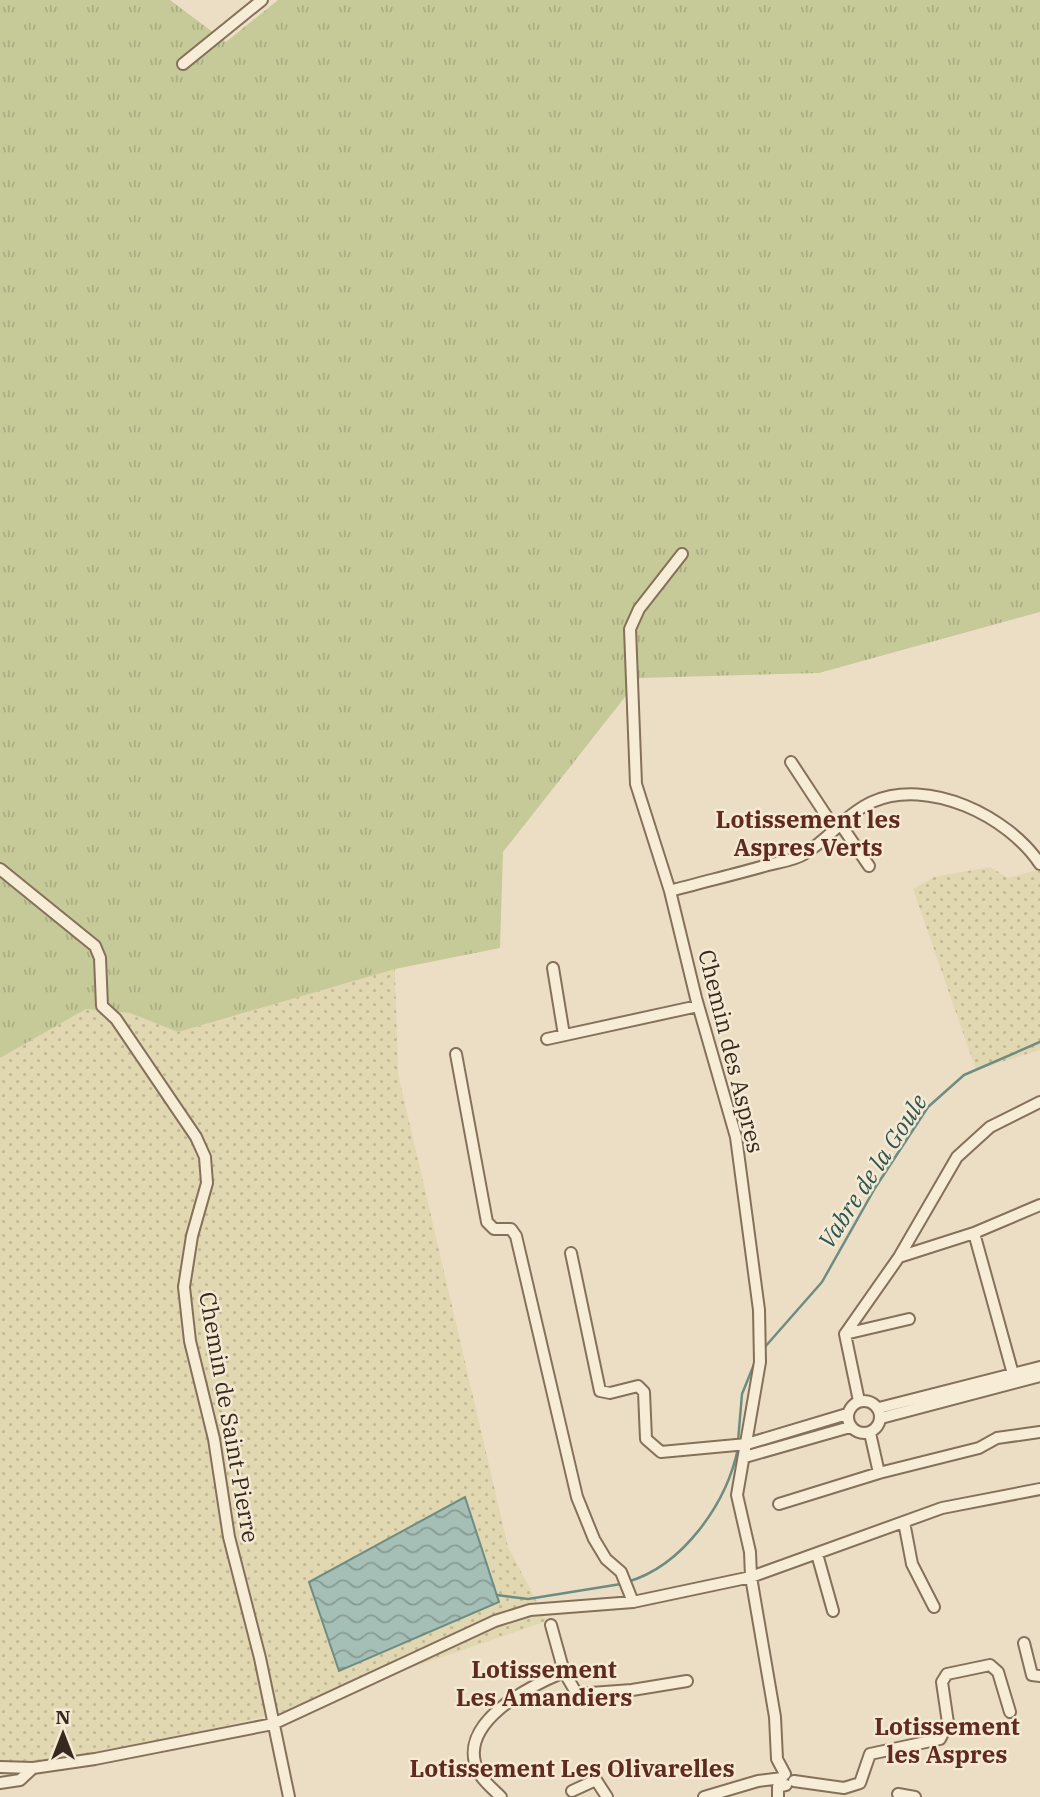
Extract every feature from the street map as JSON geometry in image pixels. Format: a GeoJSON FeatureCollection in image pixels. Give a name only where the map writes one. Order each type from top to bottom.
{"type":"FeatureCollection","features":[{"type":"Feature","properties":{"kind":"street"},"geometry":{"type":"LineString","coordinates":[[183,64],[262,0]]}},
{"type":"Feature","properties":{"kind":"street","name":"Chemin des Aspres"},"geometry":{"type":"LineString","coordinates":[[682,554],[639,609],[630,629],[636,784],[670,891],[698,1006],[736,1136],[759,1310],[760,1363],[737,1495],[750,1552],[751,1577],[775,1717],[778,1759],[787,1780]]}},
{"type":"Feature","properties":{"kind":"street"},"geometry":{"type":"LineString","coordinates":[[791,762],[869,866]]}},
{"type":"Feature","properties":{"kind":"street"},"geometry":{"type":"LineString","coordinates":[[670,891],[803,856],[873,802],[906,793],[928,794],[972,809],[1021,842],[1040,864]]}},
{"type":"Feature","properties":{"kind":"street","name":"Chemin de Saint-Pierre"},"geometry":{"type":"LineString","coordinates":[[0,869],[95,946],[100,958],[102,1006],[116,1019],[195,1136],[205,1157],[207,1183],[192,1236],[184,1287],[190,1341],[214,1439],[229,1537],[289,1797]]}},
{"type":"Feature","properties":{"kind":"street"},"geometry":{"type":"LineString","coordinates":[[553,968],[564,1035]]}},
{"type":"Feature","properties":{"kind":"street"},"geometry":{"type":"LineString","coordinates":[[547,1040],[698,1006]]}},
{"type":"Feature","properties":{"kind":"street"},"geometry":{"type":"LineString","coordinates":[[456,1054],[487,1222],[494,1229],[511,1229],[516,1236],[577,1497],[594,1539],[606,1559],[621,1572],[633,1602]]}},
{"type":"Feature","properties":{"kind":"street"},"geometry":{"type":"LineString","coordinates":[[859,1401],[845,1334],[898,1257],[957,1157],[990,1127],[1040,1102]]}},
{"type":"Feature","properties":{"kind":"street"},"geometry":{"type":"LineString","coordinates":[[898,1257],[974,1233],[1040,1205]]}},
{"type":"Feature","properties":{"kind":"street"},"geometry":{"type":"LineString","coordinates":[[974,1233],[1013,1374]]}},
{"type":"Feature","properties":{"kind":"street"},"geometry":{"type":"LineString","coordinates":[[571,1253],[600,1391],[610,1393],[638,1386],[644,1392],[646,1439],[661,1452],[747,1444],[847,1414],[859,1401],[870,1401],[880,1413]]}},
{"type":"Feature","properties":{"kind":"street"},"geometry":{"type":"LineString","coordinates":[[845,1334],[909,1319]]}},
{"type":"Feature","properties":{"kind":"street"},"geometry":{"type":"LineString","coordinates":[[880,1413],[1040,1367]]}},
{"type":"Feature","properties":{"kind":"street"},"geometry":{"type":"LineString","coordinates":[[880,1413],[1040,1376]]}},
{"type":"Feature","properties":{"kind":"street"},"geometry":{"type":"LineString","coordinates":[[847,1414],[850,1427],[861,1434],[875,1430],[880,1413]]}},
{"type":"Feature","properties":{"kind":"street"},"geometry":{"type":"LineString","coordinates":[[745,1457],[850,1427]]}},
{"type":"Feature","properties":{"kind":"street"},"geometry":{"type":"LineString","coordinates":[[779,1504],[879,1473],[979,1448],[997,1438],[1040,1432]]}},
{"type":"Feature","properties":{"kind":"street"},"geometry":{"type":"LineString","coordinates":[[870,1433],[879,1473]]}},
{"type":"Feature","properties":{"kind":"street"},"geometry":{"type":"LineString","coordinates":[[0,1783],[95,1759],[273,1724],[495,1621],[551,1607],[633,1602],[751,1577],[943,1508],[1040,1489]]}},
{"type":"Feature","properties":{"kind":"street"},"geometry":{"type":"LineString","coordinates":[[904,1522],[912,1564],[934,1607]]}},
{"type":"Feature","properties":{"kind":"street"},"geometry":{"type":"LineString","coordinates":[[817,1554],[833,1611]]}},
{"type":"Feature","properties":{"kind":"street"},"geometry":{"type":"LineString","coordinates":[[551,1625],[564,1672],[577,1694],[632,1690],[687,1681]]}},
{"type":"Feature","properties":{"kind":"street"},"geometry":{"type":"LineString","coordinates":[[1024,1643],[1031,1675],[1040,1676]]}},
{"type":"Feature","properties":{"kind":"street"},"geometry":{"type":"LineString","coordinates":[[704,1797],[758,1781],[787,1780],[844,1788],[860,1783],[870,1754],[940,1739],[948,1723],[942,1682],[947,1674],[990,1665],[998,1672],[1010,1713]]}},
{"type":"Feature","properties":{"kind":"street"},"geometry":{"type":"LineString","coordinates":[[500,1797],[478,1772],[475,1753],[481,1729],[501,1706],[564,1672]]}},
{"type":"Feature","properties":{"kind":"street"},"geometry":{"type":"LineString","coordinates":[[0,1768],[28,1774]]}},
{"type":"Feature","properties":{"kind":"street"},"geometry":{"type":"LineString","coordinates":[[572,1791],[596,1780],[607,1797]]}},
{"type":"Feature","properties":{"kind":"street"},"geometry":{"type":"LineString","coordinates":[[778,1797],[778,1787],[787,1780]]}},
{"type":"Feature","properties":{"kind":"street"},"geometry":{"type":"LineString","coordinates":[[898,1794],[913,1797]]}},
{"type":"Feature","properties":{"kind":"shaded area"},"geometry":{"type":"Polygon","coordinates":[[[990,867],[1008,878],[1040,869],[1040,1050],[976,1070],[913,889],[934,877],[990,867]]]}},
{"type":"Feature","properties":{"kind":"shaded area"},"geometry":{"type":"Polygon","coordinates":[[[395,969],[398,1074],[508,1547],[547,1621],[282,1712],[100,1756],[0,1765],[0,1058],[86,1009],[130,1013],[178,1032],[395,969]]]}},
{"type":"Feature","properties":{"kind":"green space"},"geometry":{"type":"Polygon","coordinates":[[[0,0],[170,0],[226,42],[278,0],[1040,0],[1040,612],[819,673],[640,678],[503,852],[500,948],[395,969],[178,1032],[130,1013],[86,1009],[0,1058],[0,0]]]}},
{"type":"Feature","properties":{"kind":"water"},"geometry":{"type":"Polygon","coordinates":[[[465,1497],[499,1602],[339,1671],[309,1582],[465,1497]]]}},
{"type":"Feature","properties":{"kind":"waterway","name":"Vabre de la Goule"},"geometry":{"type":"LineString","coordinates":[[764,1348],[822,1282],[875,1188],[928,1107],[964,1075],[1040,1042]]}},
{"type":"Feature","properties":{"kind":"waterway","name":"Vabre de la Goule"},"geometry":{"type":"LineString","coordinates":[[738,1441],[742,1394],[757,1357]]}},
{"type":"Feature","properties":{"kind":"waterway","name":"Vabre de la Goule"},"geometry":{"type":"LineString","coordinates":[[627,1582],[666,1562],[699,1530],[724,1490],[738,1448]]}},
{"type":"Feature","properties":{"kind":"waterway","name":"Vabre de la Goule"},"geometry":{"type":"LineString","coordinates":[[497,1595],[528,1599],[621,1584]]}},
{"type":"Feature","properties":{"kind":"district","name":"Lotissement les Aspres Verts"},"geometry":{"type":"Point","coordinates":[808,833]}},
{"type":"Feature","properties":{"kind":"district","name":"Lotissement Les Amandiers"},"geometry":{"type":"Point","coordinates":[544,1683]}},
{"type":"Feature","properties":{"kind":"district","name":"Lotissement les Aspres"},"geometry":{"type":"Point","coordinates":[947,1740]}},
{"type":"Feature","properties":{"kind":"district","name":"Lotissement Les Olivarelles"},"geometry":{"type":"Point","coordinates":[572,1768]}}]}
